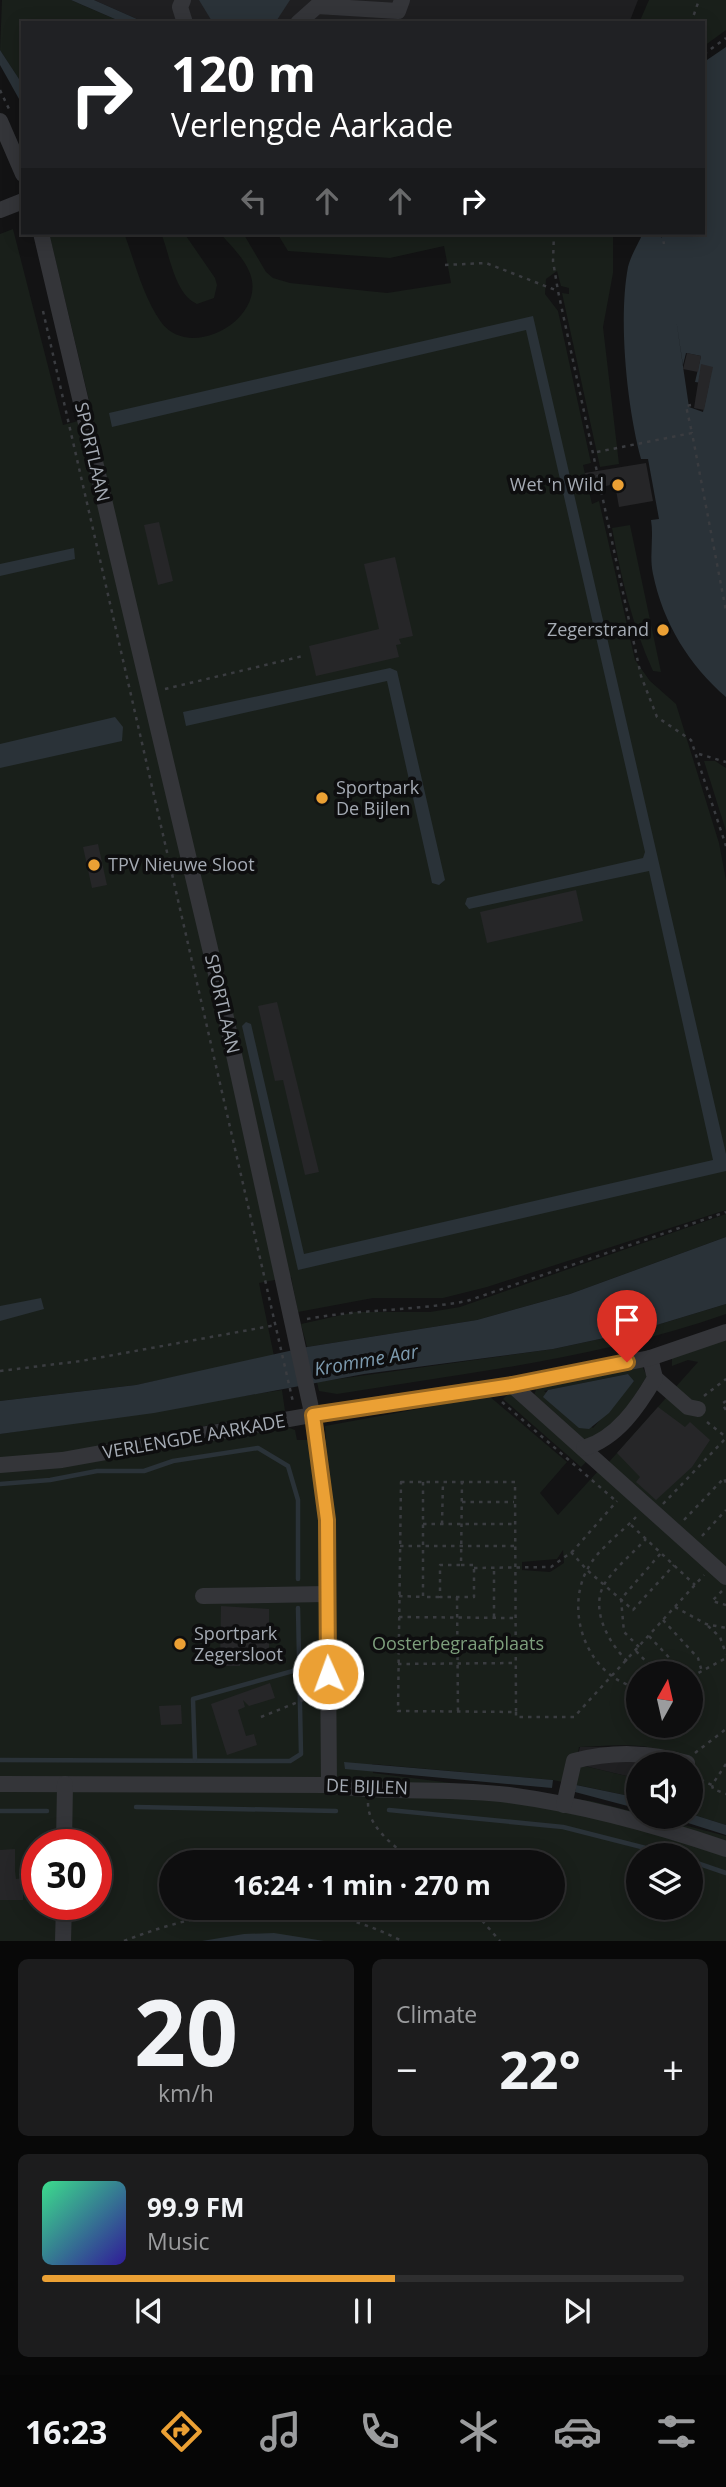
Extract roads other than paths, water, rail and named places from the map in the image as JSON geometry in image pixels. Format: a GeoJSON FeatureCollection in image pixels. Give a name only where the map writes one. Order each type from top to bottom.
{"type":"FeatureCollection","features":[{"type":"Feature","properties":{"kind":"street"},"geometry":{"type":"LineString","coordinates":[[183,0],[180,7],[184,21]]}},
{"type":"Feature","properties":{"kind":"street"},"geometry":{"type":"LineString","coordinates":[[300,21],[317,6],[398,11],[402,0]]}},
{"type":"Feature","properties":{"kind":"street"},"geometry":{"type":"LineString","coordinates":[[0,121],[21,169]]}},
{"type":"Feature","properties":{"kind":"street"},"geometry":{"type":"LineString","coordinates":[[0,210],[21,202]]}},
{"type":"Feature","properties":{"kind":"street","name":"SPORTLAAN"},"geometry":{"type":"LineString","coordinates":[[41,235],[295,1329],[299,1393],[313,1415],[327,1520],[328,1785]]}},
{"type":"Feature","properties":{"kind":"street","name":"VERLENGDE AARKADE"},"geometry":{"type":"LineString","coordinates":[[0,1465],[88,1456],[313,1415],[512,1385],[650,1358],[726,1332]]}},
{"type":"Feature","properties":{"kind":"street"},"geometry":{"type":"LineString","coordinates":[[650,1358],[654,1378],[688,1406],[698,1409]]}},
{"type":"Feature","properties":{"kind":"street"},"geometry":{"type":"LineString","coordinates":[[584,1448],[599,1443],[622,1424],[654,1378]]}},
{"type":"Feature","properties":{"kind":"street"},"geometry":{"type":"LineString","coordinates":[[512,1385],[726,1577]]}},
{"type":"Feature","properties":{"kind":"street"},"geometry":{"type":"LineString","coordinates":[[203,1596],[326,1594]]}},
{"type":"Feature","properties":{"kind":"street"},"geometry":{"type":"LineString","coordinates":[[564,1805],[574,1761],[607,1753],[626,1753]]}},
{"type":"Feature","properties":{"kind":"street","name":"DE BIJLEN"},"geometry":{"type":"LineString","coordinates":[[0,1784],[436,1788],[510,1795],[564,1805],[629,1819],[726,1849]]}},
{"type":"Feature","properties":{"kind":"street"},"geometry":{"type":"LineString","coordinates":[[64,1829],[65,1784]]}},
{"type":"Feature","properties":{"kind":"street"},"geometry":{"type":"LineString","coordinates":[[63,1941],[64,1920]]}},
{"type":"Feature","properties":{"kind":"water"},"geometry":{"type":"Polygon","coordinates":[[[71,0],[94,0],[141,21],[119,21],[71,0]]]}},
{"type":"Feature","properties":{"kind":"water"},"geometry":{"type":"Polygon","coordinates":[[[199,0],[290,0],[276,21],[212,21],[199,0]]]}},
{"type":"Feature","properties":{"kind":"water"},"geometry":{"type":"Polygon","coordinates":[[[726,47],[726,697],[700,671],[679,642],[663,609],[652,567],[651,520],[659,519],[648,459],[641,459],[632,415],[625,363],[624,312],[628,267],[642,235],[660,235],[662,238],[662,235],[705,235],[705,61],[726,47]],[[676,319],[689,407],[703,412],[709,384],[695,382],[701,356],[686,353],[683,365],[676,319]]]}},
{"type":"Feature","properties":{"kind":"water"},"geometry":{"type":"Polygon","coordinates":[[[0,50],[21,82],[21,102],[0,65],[0,50]]]}},
{"type":"Feature","properties":{"kind":"water"},"geometry":{"type":"Polygon","coordinates":[[[533,316],[726,1154],[726,1171],[298,1270],[242,1026],[246,1022],[251,1024],[304,1254],[713,1160],[649,871],[469,909],[465,904],[467,898],[643,858],[645,852],[526,330],[112,427],[109,413],[533,316]]]}},
{"type":"Feature","properties":{"kind":"water"},"geometry":{"type":"Polygon","coordinates":[[[74,548],[75,559],[0,576],[0,564],[74,548]]]}},
{"type":"Feature","properties":{"kind":"water"},"geometry":{"type":"Polygon","coordinates":[[[390,668],[397,671],[445,880],[439,885],[432,883],[387,681],[186,726],[183,712],[390,668]]]}},
{"type":"Feature","properties":{"kind":"water"},"geometry":{"type":"Polygon","coordinates":[[[115,717],[123,727],[122,741],[0,768],[0,744],[115,717]]]}},
{"type":"Feature","properties":{"kind":"water","name":"Kromme Aar"},"geometry":{"type":"Polygon","coordinates":[[[726,1237],[726,1304],[637,1331],[553,1349],[364,1374],[154,1413],[0,1434],[0,1401],[136,1385],[307,1347],[477,1320],[570,1294],[726,1237]]]}},
{"type":"Feature","properties":{"kind":"water"},"geometry":{"type":"Polygon","coordinates":[[[41,1298],[44,1309],[0,1321],[0,1306],[41,1298]]]}},
{"type":"Feature","properties":{"kind":"water"},"geometry":{"type":"Polygon","coordinates":[[[628,1374],[634,1381],[609,1413],[589,1429],[579,1428],[543,1397],[548,1390],[628,1374]]]}},
{"type":"Feature","properties":{"kind":"water"},"geometry":{"type":"Polygon","coordinates":[[[344,1762],[553,1780],[552,1788],[345,1769],[344,1762]]]}},
{"type":"Feature","properties":{"kind":"water"},"geometry":{"type":"Polygon","coordinates":[[[576,1785],[626,1795],[626,1806],[575,1792],[576,1785]]]}},
{"type":"Feature","properties":{"kind":"water"},"geometry":{"type":"Polygon","coordinates":[[[703,1818],[726,1825],[726,1835],[703,1828],[703,1818]]]}},
{"type":"Feature","properties":{"kind":"water"},"geometry":{"type":"Polygon","coordinates":[[[274,1933],[324,1941],[202,1941],[244,1934],[274,1933]]]}},
{"type":"Feature","properties":{"kind":"waterway"},"geometry":{"type":"LineString","coordinates":[[0,1484],[50,1480],[97,1471],[144,1471],[173,1461],[258,1448],[288,1466],[298,1500],[298,1579]]}},
{"type":"Feature","properties":{"kind":"waterway"},"geometry":{"type":"LineString","coordinates":[[0,1760],[290,1761],[301,1754],[298,1608]]}},
{"type":"Feature","properties":{"kind":"waterway"},"geometry":{"type":"LineString","coordinates":[[195,1760],[193,1699],[300,1669]]}},
{"type":"Feature","properties":{"kind":"waterway"},"geometry":{"type":"LineString","coordinates":[[136,1807],[336,1811]]}},
{"type":"Feature","properties":{"kind":"waterway"},"geometry":{"type":"LineString","coordinates":[[389,1810],[563,1827],[626,1843]]}},
{"type":"Feature","properties":{"kind":"waterway"},"geometry":{"type":"LineString","coordinates":[[0,1811],[47,1811]]}},
{"type":"Feature","properties":{"kind":"waterway"},"geometry":{"type":"LineString","coordinates":[[703,1865],[726,1873]]}},
{"type":"Feature","properties":{"kind":"place","name":"Wet 'n Wild"},"geometry":{"type":"Point","coordinates":[618,485]}},
{"type":"Feature","properties":{"kind":"place","name":"Zegerstrand"},"geometry":{"type":"Point","coordinates":[663,630]}},
{"type":"Feature","properties":{"kind":"place","name":"Sportpark De Bijlen"},"geometry":{"type":"Point","coordinates":[322,798]}},
{"type":"Feature","properties":{"kind":"place","name":"TPV Nieuwe Sloot"},"geometry":{"type":"Point","coordinates":[94,865]}},
{"type":"Feature","properties":{"kind":"place","name":"Sportpark Zegersloot"},"geometry":{"type":"Point","coordinates":[180,1644]}},
{"type":"Feature","properties":{"kind":"park label","name":"Oosterbegraafplaats"},"geometry":{"type":"Point","coordinates":[458,1644]}}]}
